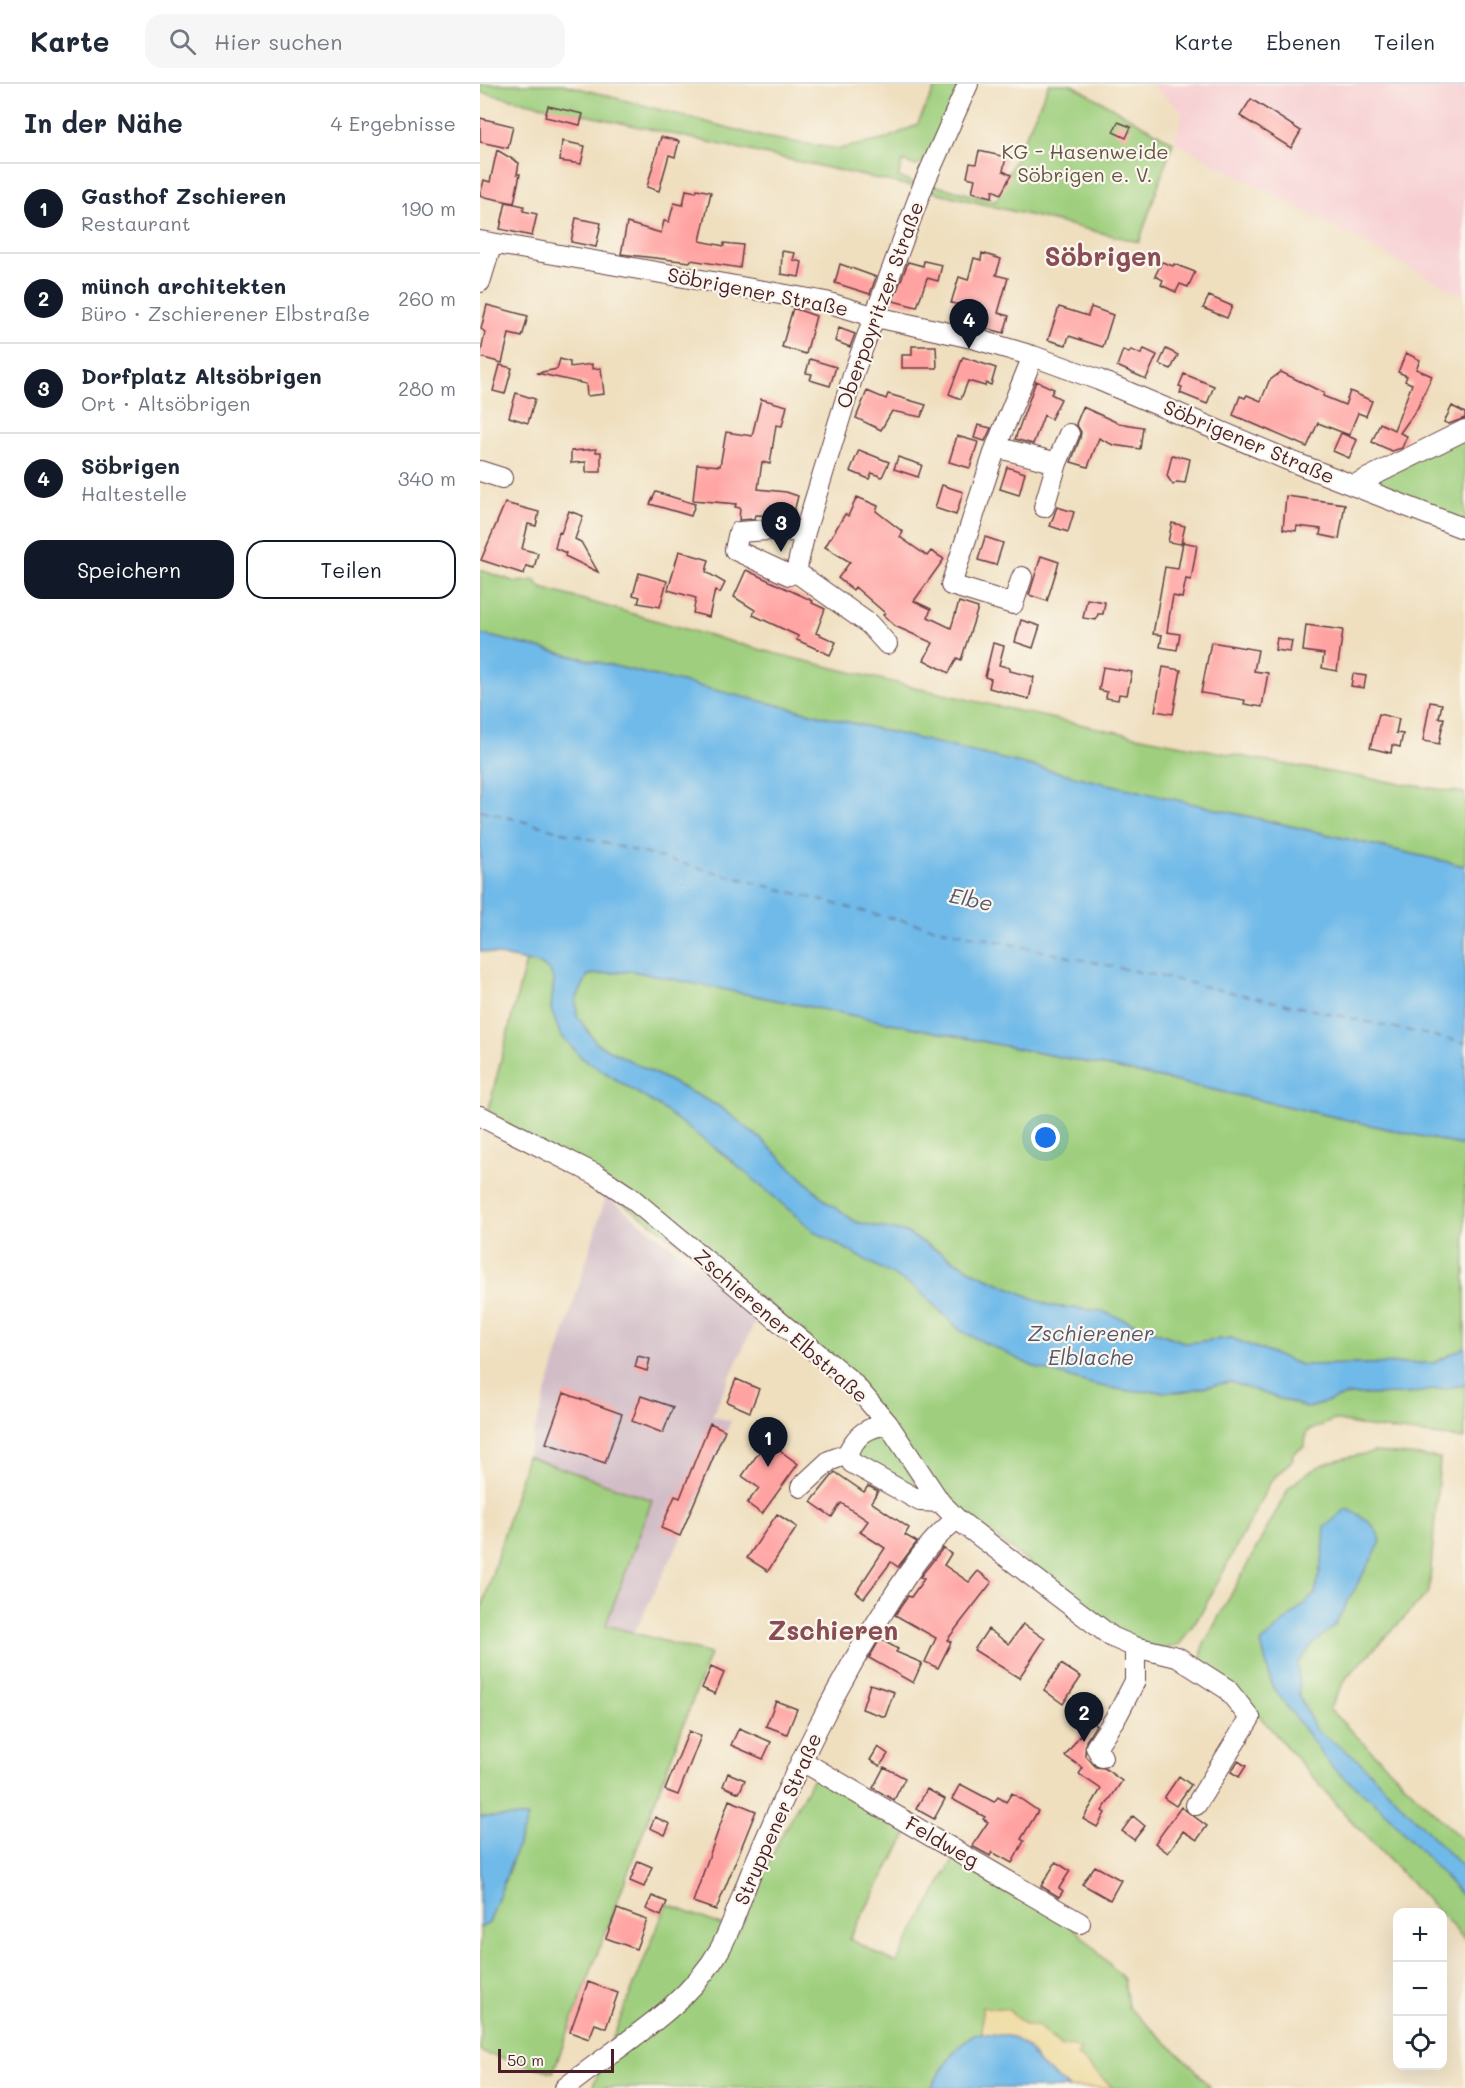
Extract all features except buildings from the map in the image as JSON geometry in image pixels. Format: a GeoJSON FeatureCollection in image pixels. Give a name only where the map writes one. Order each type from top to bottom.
{"type":"FeatureCollection","features":[{"type":"Feature","properties":{"kind":"street","name":"Oberpoyritzer Straße"},"geometry":{"type":"LineString","coordinates":[[796,572],[805,532],[855,369],[876,317],[922,186],[968,84]]}},
{"type":"Feature","properties":{"kind":"street","name":"Söbrigener Straße"},"geometry":{"type":"LineString","coordinates":[[486,242],[826,302],[876,317],[972,338],[1033,356],[1131,393],[1465,529]]}},
{"type":"Feature","properties":{"kind":"street"},"geometry":{"type":"LineString","coordinates":[[480,282],[486,242]]}},
{"type":"Feature","properties":{"kind":"street"},"geometry":{"type":"LineString","coordinates":[[1022,577],[1013,604],[951,585],[996,447],[1033,356]]}},
{"type":"Feature","properties":{"kind":"street"},"geometry":{"type":"LineString","coordinates":[[1354,485],[1465,430]]}},
{"type":"Feature","properties":{"kind":"street"},"geometry":{"type":"LineString","coordinates":[[1044,507],[1057,463],[1069,434]]}},
{"type":"Feature","properties":{"kind":"street"},"geometry":{"type":"LineString","coordinates":[[996,447],[1057,463]]}},
{"type":"Feature","properties":{"kind":"street"},"geometry":{"type":"LineString","coordinates":[[480,471],[502,478]]}},
{"type":"Feature","properties":{"kind":"street"},"geometry":{"type":"LineString","coordinates":[[805,532],[768,530],[739,532],[735,550],[789,575],[796,572],[865,621],[888,644]]}},
{"type":"Feature","properties":{"kind":"street","name":"Zschierener Elbstraße"},"geometry":{"type":"LineString","coordinates":[[480,1116],[597,1175],[630,1197],[852,1382],[888,1424],[940,1502],[957,1518],[1079,1613],[1112,1637],[1135,1647],[1177,1658],[1227,1689],[1250,1718],[1196,1805]]}},
{"type":"Feature","properties":{"kind":"street"},"geometry":{"type":"LineString","coordinates":[[801,1487],[829,1461],[847,1454],[853,1443],[868,1428],[888,1424]]}},
{"type":"Feature","properties":{"kind":"street"},"geometry":{"type":"LineString","coordinates":[[847,1454],[852,1463],[920,1501],[940,1502]]}},
{"type":"Feature","properties":{"kind":"street","name":"Struppener Straße"},"geometry":{"type":"LineString","coordinates":[[565,2088],[589,2078],[669,2008],[696,1983],[719,1950],[754,1864],[802,1761],[858,1651],[913,1568],[941,1531],[957,1518]]}},
{"type":"Feature","properties":{"kind":"street"},"geometry":{"type":"LineString","coordinates":[[1102,1757],[1096,1747],[1118,1714],[1135,1681],[1135,1647]]}},
{"type":"Feature","properties":{"kind":"street","name":"Feldweg"},"geometry":{"type":"LineString","coordinates":[[802,1761],[1080,1923]]}},
{"type":"Feature","properties":{"kind":"shaded area"},"geometry":{"type":"Polygon","coordinates":[[[1150,84],[1465,84],[1465,290],[1461,295],[1175,142],[1183,112],[1150,84]]]}},
{"type":"Feature","properties":{"kind":"shaded area"},"geometry":{"type":"Polygon","coordinates":[[[606,1196],[759,1313],[712,1416],[731,1421],[681,1538],[634,1633],[606,1626],[651,1500],[527,1456],[606,1196]]]}},
{"type":"Feature","properties":{"kind":"green space"},"geometry":{"type":"Polygon","coordinates":[[[480,84],[563,84],[763,137],[838,149],[883,140],[917,125],[937,84],[962,84],[928,158],[916,166],[903,161],[898,177],[915,183],[915,187],[480,92],[480,84]]]}},
{"type":"Feature","properties":{"kind":"green space","name":"KG - Hasenweide Söbrigen e. V."},"geometry":{"type":"Polygon","coordinates":[[[1049,84],[1071,84],[1173,142],[1139,242],[930,191],[932,185],[996,201],[1049,84]]]}},
{"type":"Feature","properties":{"kind":"green space"},"geometry":{"type":"Polygon","coordinates":[[[1465,435],[1465,521],[1381,488],[1375,479],[1465,435]]]}},
{"type":"Feature","properties":{"kind":"green space"},"geometry":{"type":"Polygon","coordinates":[[[480,570],[516,582],[535,580],[541,588],[698,633],[959,698],[1211,751],[1465,793],[1465,866],[1103,783],[480,634],[480,570]]]}},
{"type":"Feature","properties":{"kind":"green space"},"geometry":{"type":"Polygon","coordinates":[[[526,961],[540,964],[550,971],[554,980],[551,1009],[560,1033],[582,1058],[660,1107],[727,1157],[916,1288],[961,1331],[1180,1392],[1230,1382],[1308,1408],[1348,1395],[1406,1394],[1465,1385],[1465,1439],[1368,1427],[1334,1420],[1306,1432],[1305,1446],[1292,1454],[1293,1459],[1271,1481],[1203,1610],[1180,1644],[1166,1649],[1130,1640],[955,1506],[769,1304],[488,1111],[526,961]]]}},
{"type":"Feature","properties":{"kind":"green space"},"geometry":{"type":"Polygon","coordinates":[[[632,971],[1124,1070],[1465,1146],[1465,1347],[1434,1363],[1301,1365],[1231,1338],[1186,1343],[1101,1311],[1051,1306],[978,1274],[907,1233],[856,1222],[827,1202],[761,1139],[720,1107],[597,1044],[577,1016],[576,1000],[588,975],[632,971]]]}},
{"type":"Feature","properties":{"kind":"green space"},"geometry":{"type":"Polygon","coordinates":[[[875,1433],[886,1435],[921,1490],[914,1492],[856,1457],[857,1447],[875,1433]]]}},
{"type":"Feature","properties":{"kind":"green space"},"geometry":{"type":"Polygon","coordinates":[[[1374,1452],[1440,1458],[1429,1592],[1347,1677],[1329,1709],[1465,1843],[1465,1940],[1447,1920],[1447,1908],[1435,1908],[1346,1815],[1235,1688],[1201,1661],[1202,1648],[1289,1488],[1319,1466],[1374,1452]]]}},
{"type":"Feature","properties":{"kind":"green space"},"geometry":{"type":"Polygon","coordinates":[[[527,1456],[652,1500],[606,1625],[710,1654],[553,2072],[480,2052],[480,1928],[489,1923],[528,1817],[480,1817],[480,1615],[527,1456]]]}},
{"type":"Feature","properties":{"kind":"green space"},"geometry":{"type":"Polygon","coordinates":[[[814,1776],[912,1825],[849,1939],[896,1963],[957,1853],[1075,1929],[1124,1979],[1128,2007],[1194,2068],[1210,2088],[1113,2088],[1077,2055],[1081,2050],[1061,2047],[1054,2039],[1025,2025],[1007,2009],[983,2008],[982,2033],[973,2035],[958,2047],[931,2088],[592,2088],[667,1904],[738,1932],[781,1836],[814,1776]]]}},
{"type":"Feature","properties":{"kind":"sand"},"geometry":{"type":"Polygon","coordinates":[[[982,2007],[1007,2009],[1025,2025],[1037,2025],[1061,2047],[1071,2045],[1081,2050],[1077,2055],[1113,2088],[1069,2088],[1039,2064],[1028,2048],[1012,2037],[982,2033],[982,2007]]]}},
{"type":"Feature","properties":{"kind":"water"},"geometry":{"type":"Polygon","coordinates":[[[480,634],[1103,783],[1465,866],[1465,1146],[1124,1070],[632,971],[588,975],[576,1000],[577,1016],[597,1044],[720,1107],[761,1139],[827,1202],[856,1222],[907,1233],[978,1274],[1051,1306],[1101,1311],[1186,1343],[1231,1338],[1301,1365],[1434,1363],[1465,1347],[1465,1385],[1406,1394],[1348,1395],[1308,1408],[1230,1382],[1180,1392],[1129,1391],[1095,1385],[1032,1366],[961,1331],[916,1288],[815,1232],[727,1157],[660,1107],[582,1058],[560,1034],[551,1009],[554,980],[550,971],[540,964],[480,951],[480,634]]]}},
{"type":"Feature","properties":{"kind":"water"},"geometry":{"type":"Polygon","coordinates":[[[1346,1509],[1368,1521],[1376,1530],[1381,1542],[1334,1626],[1314,1643],[1298,1663],[1299,1696],[1316,1730],[1355,1757],[1465,1870],[1465,1899],[1380,1807],[1332,1767],[1272,1686],[1261,1643],[1315,1594],[1323,1554],[1325,1527],[1346,1509]]]}},
{"type":"Feature","properties":{"kind":"water"},"geometry":{"type":"Polygon","coordinates":[[[480,1817],[528,1817],[489,1923],[480,1928],[480,1817]]]}},
{"type":"Feature","properties":{"kind":"water"},"geometry":{"type":"Polygon","coordinates":[[[982,2033],[1012,2037],[1028,2048],[1039,2064],[1069,2088],[931,2088],[958,2047],[973,2035],[982,2033]]]}},
{"type":"Feature","properties":{"kind":"ferry route"},"geometry":{"type":"LineString","coordinates":[[480,810],[877,915],[1465,1043]]}},
{"type":"Feature","properties":{"kind":"place","name":"Söbrigen"},"geometry":{"type":"Point","coordinates":[969,349]}},
{"type":"Feature","properties":{"kind":"place","name":"Dorfplatz Altsöbrigen"},"geometry":{"type":"Point","coordinates":[781,552]}},
{"type":"Feature","properties":{"kind":"place","name":"Gasthof Zschieren"},"geometry":{"type":"Point","coordinates":[768,1467]}},
{"type":"Feature","properties":{"kind":"place","name":"münch architekten"},"geometry":{"type":"Point","coordinates":[1084,1742]}},
{"type":"Feature","properties":{"kind":"district","name":"Söbrigen"},"geometry":{"type":"Point","coordinates":[1103,257]}},
{"type":"Feature","properties":{"kind":"district","name":"Zschieren"},"geometry":{"type":"Point","coordinates":[833,1631]}},
{"type":"Feature","properties":{"kind":"water label","name":"Elbe"},"geometry":{"type":"Point","coordinates":[971,900]}},
{"type":"Feature","properties":{"kind":"water label","name":"Zschierener Elblache"},"geometry":{"type":"Point","coordinates":[1091,1346]}}]}
